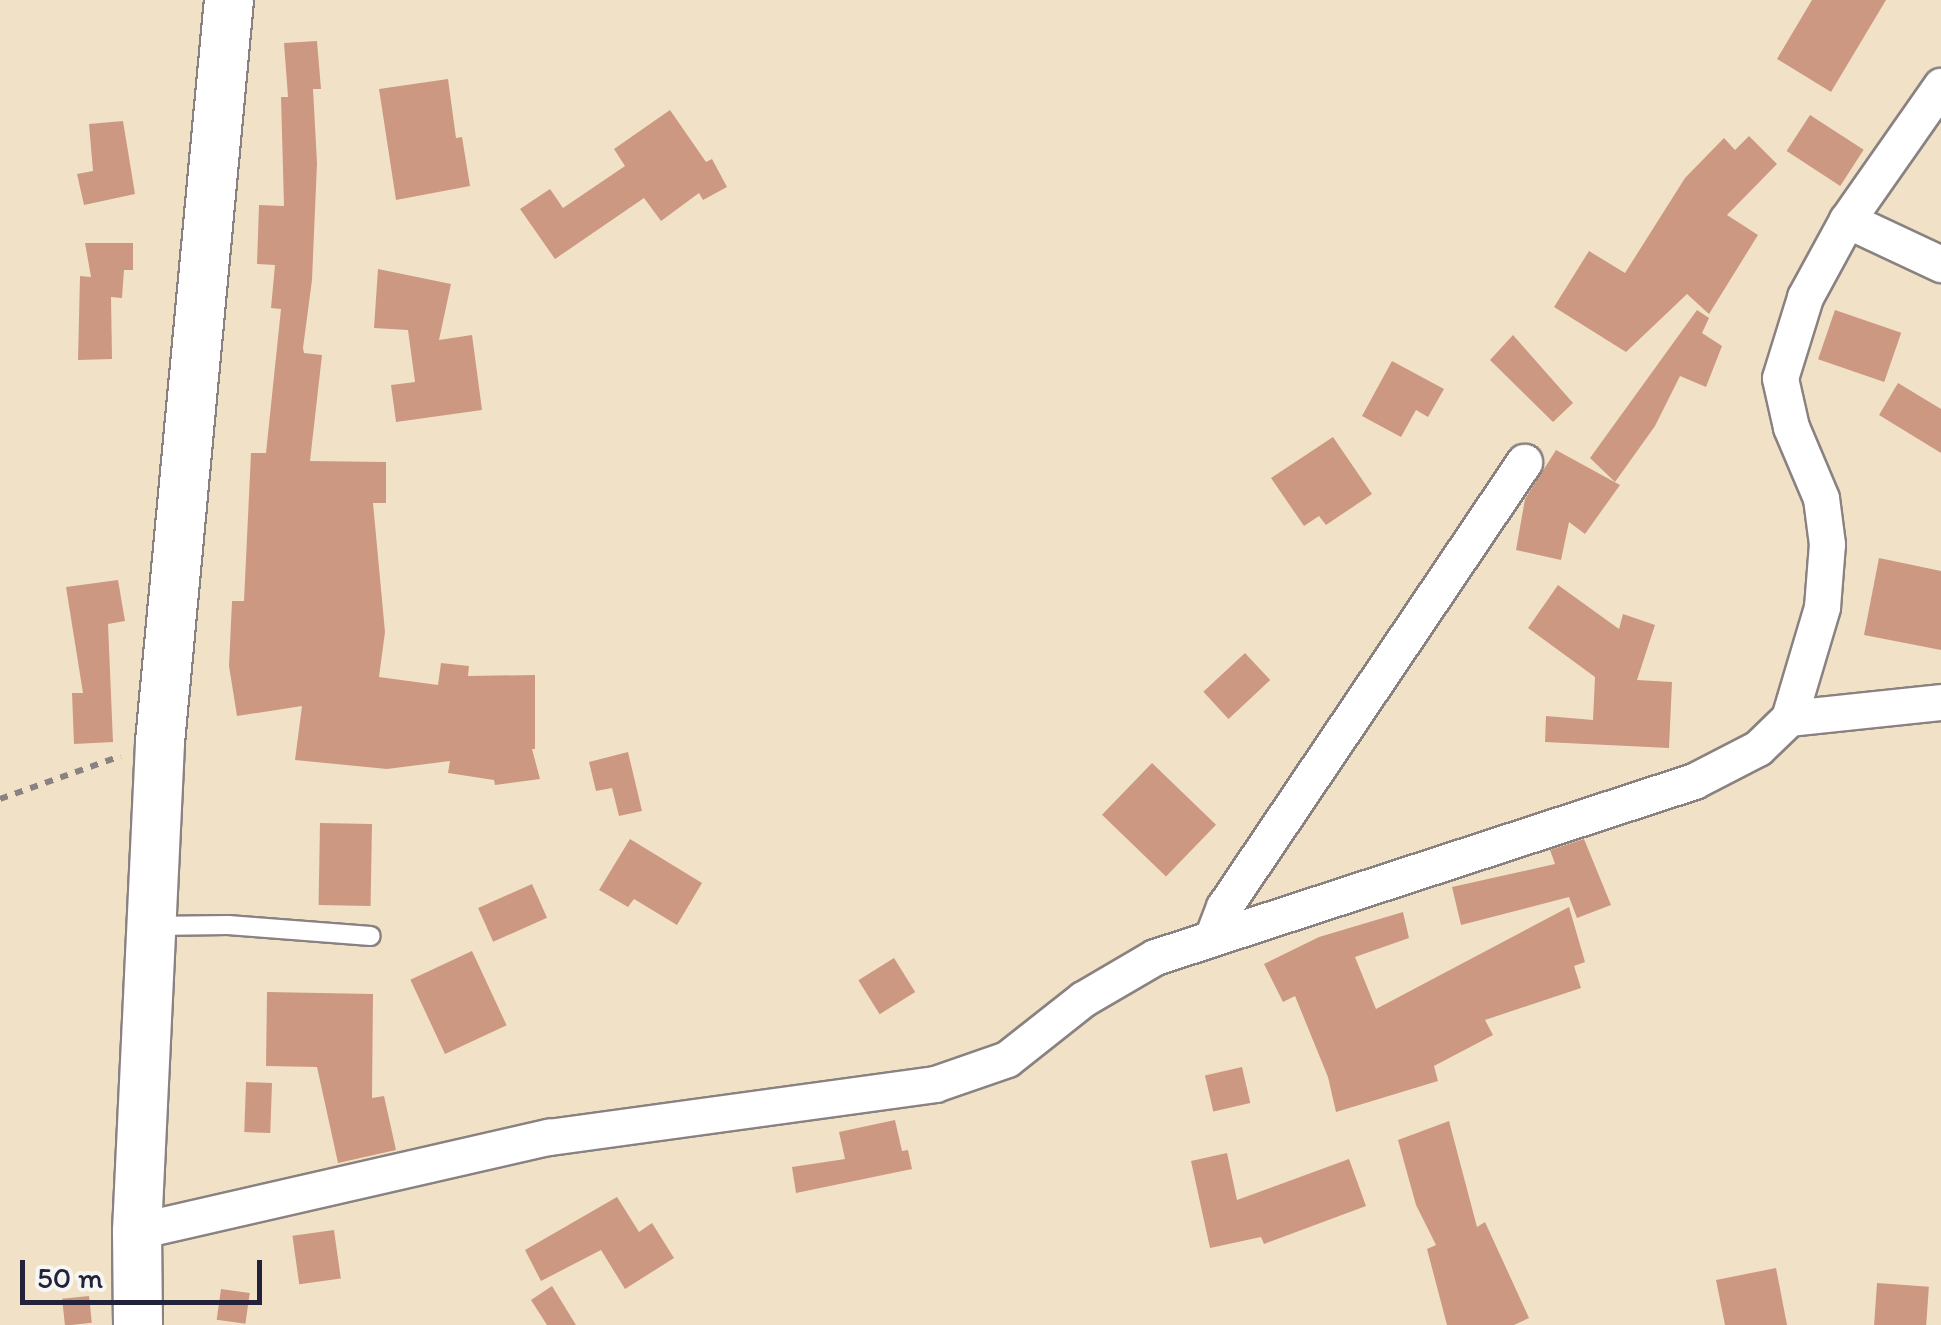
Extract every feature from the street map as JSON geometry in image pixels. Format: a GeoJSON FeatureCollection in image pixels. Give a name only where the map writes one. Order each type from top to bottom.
{"type":"FeatureCollection","features":[{"type":"Feature","properties":{"kind":"main road"},"geometry":{"type":"LineString","coordinates":[[138,1325],[137,1231],[160,742],[229,0]]}},
{"type":"Feature","properties":{"kind":"street"},"geometry":{"type":"LineString","coordinates":[[137,1231],[549,1137],[935,1084],[1006,1058],[1083,999],[1156,957],[1694,782],[1758,748],[1788,718],[1822,607],[1827,544],[1820,498],[1791,426],[1780,378],[1805,296],[1847,220],[1941,86]]}},
{"type":"Feature","properties":{"kind":"street"},"geometry":{"type":"LineString","coordinates":[[1847,220],[1941,264]]}},
{"type":"Feature","properties":{"kind":"street"},"geometry":{"type":"LineString","coordinates":[[1212,938],[1224,907],[1524,462]]}},
{"type":"Feature","properties":{"kind":"street"},"geometry":{"type":"LineString","coordinates":[[1788,718],[1941,702]]}},
{"type":"Feature","properties":{"kind":"lane"},"geometry":{"type":"LineString","coordinates":[[151,926],[228,925],[372,936]]}},
{"type":"Feature","properties":{"kind":"path"},"geometry":{"type":"LineString","coordinates":[[0,798],[160,742]]}},
{"type":"Feature","properties":{"kind":"building"},"geometry":{"type":"Polygon","coordinates":[[[1812,0],[1886,0],[1831,92],[1777,59],[1812,0]]]}},
{"type":"Feature","properties":{"kind":"building"},"geometry":{"type":"Polygon","coordinates":[[[317,41],[321,89],[313,89],[317,163],[312,280],[303,348],[304,353],[322,355],[310,461],[386,462],[386,503],[373,503],[385,632],[379,677],[438,685],[441,663],[469,666],[468,676],[535,675],[532,749],[540,779],[495,785],[494,780],[448,773],[450,761],[387,769],[295,760],[302,706],[237,716],[229,666],[232,601],[244,601],[251,453],[266,453],[281,309],[271,308],[275,265],[257,264],[259,205],[284,206],[281,97],[288,97],[284,43],[317,41]]]}},
{"type":"Feature","properties":{"kind":"building"},"geometry":{"type":"Polygon","coordinates":[[[448,79],[456,138],[462,137],[470,186],[396,200],[379,89],[448,79]]]}},
{"type":"Feature","properties":{"kind":"building"},"geometry":{"type":"Polygon","coordinates":[[[670,110],[706,162],[712,159],[727,187],[703,200],[699,193],[661,221],[644,198],[555,259],[520,209],[550,189],[563,208],[625,166],[614,149],[670,110]]]}},
{"type":"Feature","properties":{"kind":"building"},"geometry":{"type":"Polygon","coordinates":[[[1810,115],[1864,150],[1840,186],[1787,151],[1810,115]]]}},
{"type":"Feature","properties":{"kind":"building"},"geometry":{"type":"Polygon","coordinates":[[[123,121],[135,194],[84,205],[77,174],[93,171],[89,124],[123,121]]]}},
{"type":"Feature","properties":{"kind":"building"},"geometry":{"type":"Polygon","coordinates":[[[1749,136],[1777,164],[1727,215],[1758,235],[1709,314],[1687,294],[1626,352],[1554,307],[1589,251],[1625,273],[1685,178],[1724,138],[1735,150],[1749,136]]]}},
{"type":"Feature","properties":{"kind":"building"},"geometry":{"type":"Polygon","coordinates":[[[85,243],[133,243],[133,270],[124,270],[122,298],[111,297],[112,359],[78,360],[80,276],[91,277],[85,243]]]}},
{"type":"Feature","properties":{"kind":"building"},"geometry":{"type":"Polygon","coordinates":[[[378,269],[451,284],[439,340],[472,335],[482,410],[396,422],[391,385],[415,382],[408,330],[374,328],[378,269]]]}},
{"type":"Feature","properties":{"kind":"building"},"geometry":{"type":"Polygon","coordinates":[[[1697,310],[1709,318],[1702,333],[1722,346],[1706,387],[1680,376],[1655,426],[1615,482],[1590,458],[1697,310]]]}},
{"type":"Feature","properties":{"kind":"building"},"geometry":{"type":"Polygon","coordinates":[[[1835,310],[1901,333],[1884,382],[1818,359],[1835,310]]]}},
{"type":"Feature","properties":{"kind":"building"},"geometry":{"type":"Polygon","coordinates":[[[1513,335],[1573,403],[1553,422],[1490,360],[1513,335]]]}},
{"type":"Feature","properties":{"kind":"building"},"geometry":{"type":"Polygon","coordinates":[[[1392,361],[1444,389],[1428,417],[1416,410],[1401,437],[1362,416],[1392,361]]]}},
{"type":"Feature","properties":{"kind":"building"},"geometry":{"type":"Polygon","coordinates":[[[1898,383],[1941,409],[1941,453],[1879,415],[1898,383]]]}},
{"type":"Feature","properties":{"kind":"building"},"geometry":{"type":"Polygon","coordinates":[[[1333,437],[1372,494],[1326,525],[1319,516],[1304,526],[1271,478],[1333,437]]]}},
{"type":"Feature","properties":{"kind":"building"},"geometry":{"type":"Polygon","coordinates":[[[1556,450],[1620,485],[1585,534],[1569,522],[1561,560],[1516,550],[1525,499],[1556,450]]]}},
{"type":"Feature","properties":{"kind":"building"},"geometry":{"type":"Polygon","coordinates":[[[1879,558],[1941,571],[1941,650],[1864,635],[1879,558]]]}},
{"type":"Feature","properties":{"kind":"building"},"geometry":{"type":"Polygon","coordinates":[[[118,580],[125,621],[108,624],[113,742],[74,744],[72,693],[83,693],[66,587],[118,580]]]}},
{"type":"Feature","properties":{"kind":"building"},"geometry":{"type":"Polygon","coordinates":[[[1558,585],[1619,629],[1623,614],[1655,625],[1637,680],[1672,682],[1669,748],[1545,742],[1546,716],[1593,720],[1595,677],[1528,628],[1558,585]]]}},
{"type":"Feature","properties":{"kind":"building"},"geometry":{"type":"Polygon","coordinates":[[[1245,653],[1270,680],[1229,719],[1203,692],[1245,653]]]}},
{"type":"Feature","properties":{"kind":"building"},"geometry":{"type":"Polygon","coordinates":[[[628,752],[642,811],[619,816],[612,788],[596,791],[589,762],[628,752]]]}},
{"type":"Feature","properties":{"kind":"building"},"geometry":{"type":"Polygon","coordinates":[[[1152,763],[1216,825],[1166,877],[1102,815],[1152,763]]]}},
{"type":"Feature","properties":{"kind":"building"},"geometry":{"type":"Polygon","coordinates":[[[320,823],[372,824],[371,906],[319,905],[320,823]]]}},
{"type":"Feature","properties":{"kind":"building"},"geometry":{"type":"Polygon","coordinates":[[[630,839],[702,883],[677,925],[634,899],[628,907],[599,890],[630,839]]]}},
{"type":"Feature","properties":{"kind":"building"},"geometry":{"type":"Polygon","coordinates":[[[1584,839],[1611,905],[1577,918],[1569,897],[1461,925],[1452,887],[1555,864],[1550,850],[1584,839]]]}},
{"type":"Feature","properties":{"kind":"building"},"geometry":{"type":"Polygon","coordinates":[[[532,884],[547,918],[493,942],[478,908],[532,884]]]}},
{"type":"Feature","properties":{"kind":"building"},"geometry":{"type":"Polygon","coordinates":[[[1569,907],[1585,962],[1574,966],[1581,988],[1485,1020],[1493,1035],[1434,1066],[1438,1081],[1336,1112],[1328,1077],[1295,996],[1283,1002],[1264,964],[1319,937],[1403,912],[1409,938],[1355,957],[1376,1009],[1569,907]]]}},
{"type":"Feature","properties":{"kind":"building"},"geometry":{"type":"Polygon","coordinates":[[[472,951],[507,1025],[445,1054],[410,980],[472,951]]]}},
{"type":"Feature","properties":{"kind":"building"},"geometry":{"type":"Polygon","coordinates":[[[894,958],[915,992],[880,1014],[858,980],[894,958]]]}},
{"type":"Feature","properties":{"kind":"building"},"geometry":{"type":"Polygon","coordinates":[[[267,992],[373,994],[372,1098],[384,1096],[396,1150],[338,1163],[317,1067],[266,1066],[267,992]]]}},
{"type":"Feature","properties":{"kind":"building"},"geometry":{"type":"Polygon","coordinates":[[[1242,1067],[1250,1103],[1213,1112],[1205,1076],[1242,1067]]]}},
{"type":"Feature","properties":{"kind":"building"},"geometry":{"type":"Polygon","coordinates":[[[246,1082],[272,1083],[270,1133],[244,1132],[246,1082]]]}},
{"type":"Feature","properties":{"kind":"building"},"geometry":{"type":"Polygon","coordinates":[[[895,1120],[902,1151],[908,1150],[912,1169],[796,1193],[792,1167],[845,1159],[839,1132],[895,1120]]]}},
{"type":"Feature","properties":{"kind":"building"},"geometry":{"type":"Polygon","coordinates":[[[1449,1121],[1477,1227],[1485,1222],[1529,1318],[1514,1325],[1447,1325],[1427,1249],[1436,1245],[1416,1205],[1398,1140],[1449,1121]]]}},
{"type":"Feature","properties":{"kind":"building"},"geometry":{"type":"Polygon","coordinates":[[[1227,1153],[1237,1200],[1349,1159],[1366,1206],[1264,1244],[1261,1237],[1210,1248],[1191,1161],[1227,1153]]]}},
{"type":"Feature","properties":{"kind":"building"},"geometry":{"type":"Polygon","coordinates":[[[617,1197],[639,1232],[652,1223],[674,1258],[625,1289],[601,1250],[541,1281],[525,1250],[617,1197]]]}},
{"type":"Feature","properties":{"kind":"building"},"geometry":{"type":"Polygon","coordinates":[[[334,1230],[341,1279],[299,1284],[292,1236],[334,1230]]]}},
{"type":"Feature","properties":{"kind":"building"},"geometry":{"type":"Polygon","coordinates":[[[1776,1268],[1787,1325],[1725,1325],[1716,1280],[1776,1268]]]}},
{"type":"Feature","properties":{"kind":"building"},"geometry":{"type":"Polygon","coordinates":[[[1877,1283],[1929,1287],[1926,1325],[1874,1325],[1877,1283]]]}},
{"type":"Feature","properties":{"kind":"building"},"geometry":{"type":"Polygon","coordinates":[[[552,1286],[576,1325],[547,1325],[531,1300],[552,1286]]]}},
{"type":"Feature","properties":{"kind":"building"},"geometry":{"type":"Polygon","coordinates":[[[221,1289],[250,1293],[245,1324],[217,1320],[221,1289]]]}},
{"type":"Feature","properties":{"kind":"building"},"geometry":{"type":"Polygon","coordinates":[[[89,1296],[92,1323],[65,1325],[62,1299],[89,1296]]]}}]}
